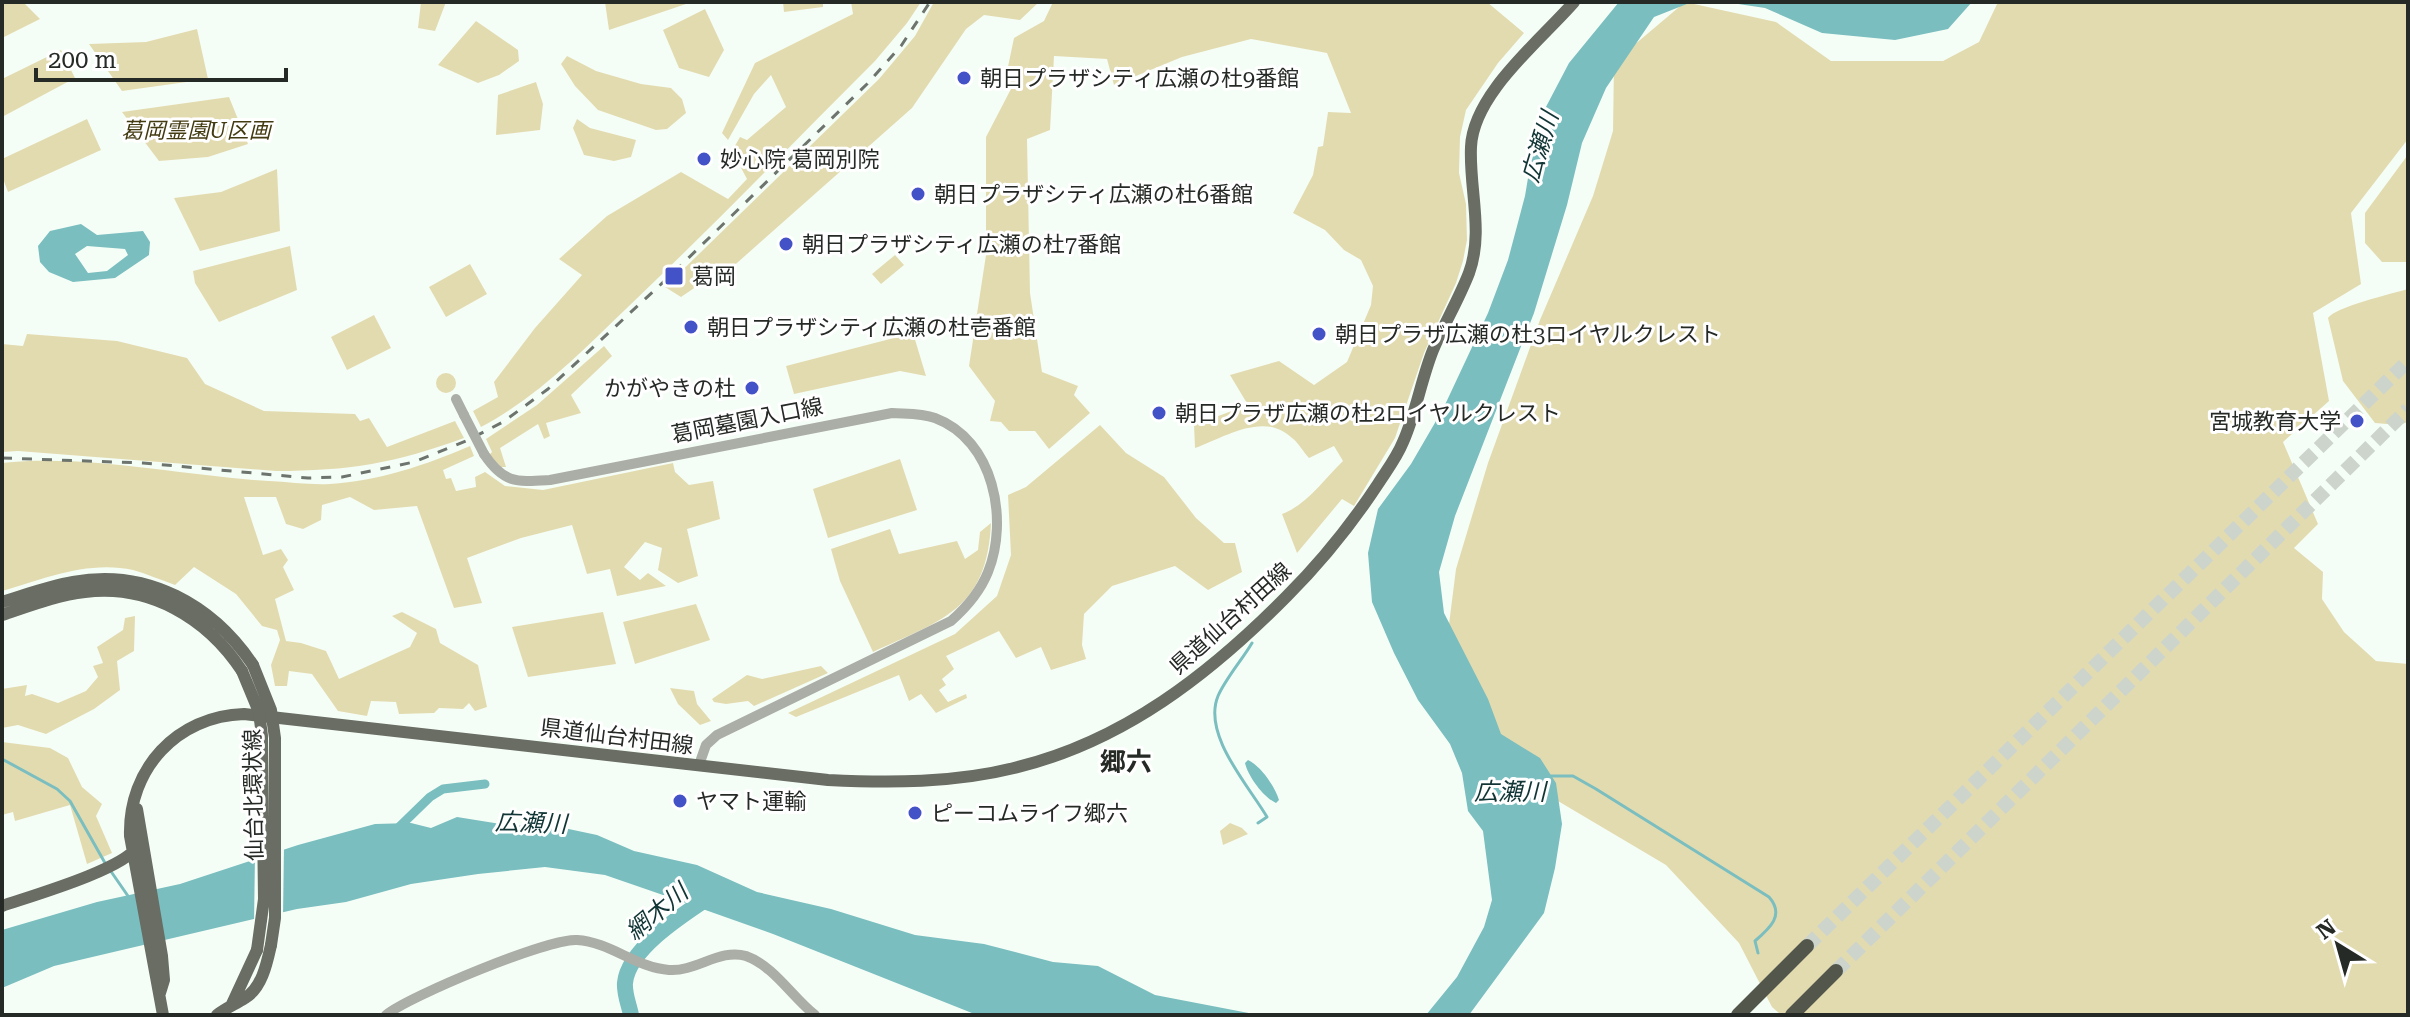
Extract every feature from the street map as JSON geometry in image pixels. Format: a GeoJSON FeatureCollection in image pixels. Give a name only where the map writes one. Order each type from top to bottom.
{"type":"FeatureCollection","features":[{"type":"Feature","properties":{"kind":"highway"},"geometry":{"type":"LineString","coordinates":[[1738,1015],[1807,946]]}},
{"type":"Feature","properties":{"kind":"highway"},"geometry":{"type":"LineString","coordinates":[[1792,1015],[1836,971]]}},
{"type":"Feature","properties":{"kind":"main road","name":"県道仙台村田線"},"geometry":{"type":"LineString","coordinates":[[156,957],[139,854],[129,816],[142,778],[153,760],[177,735],[207,719],[235,714],[828,780],[877,782],[950,779],[1014,768],[1084,744],[1148,713],[1190,685],[1230,652],[1336,544],[1355,520],[1403,442],[1433,351],[1474,254],[1476,224],[1471,148],[1479,113],[1491,92],[1574,2]]}},
{"type":"Feature","properties":{"kind":"main road","name":"仙台北環状線"},"geometry":{"type":"LineString","coordinates":[[2,602],[80,581],[108,579],[139,583],[167,591],[196,606],[236,642],[271,710],[275,738],[275,918],[267,961],[255,989],[217,1015]]}},
{"type":"Feature","properties":{"kind":"main road","name":"仙台北環状線"},"geometry":{"type":"LineString","coordinates":[[2,615],[86,592],[139,595],[166,603],[195,620],[248,668],[262,736],[264,899],[257,950],[232,1004]]}},
{"type":"Feature","properties":{"kind":"main road","name":"県道仙台村田線"},"geometry":{"type":"LineString","coordinates":[[142,778],[137,806],[141,841],[136,867],[164,980],[160,993],[163,1015]]}},
{"type":"Feature","properties":{"kind":"main road"},"geometry":{"type":"LineString","coordinates":[[2,906],[139,854]]}},
{"type":"Feature","properties":{"kind":"street","name":"葛岡墓園入口線"},"geometry":{"type":"LineString","coordinates":[[456,399],[484,454],[503,477],[517,482],[550,480],[892,413],[937,418],[967,440],[986,469],[997,515],[997,544],[988,573],[976,596],[963,611],[938,627],[717,735],[706,745],[699,765]]}},
{"type":"Feature","properties":{"kind":"street"},"geometry":{"type":"LineString","coordinates":[[386,1015],[408,1000],[551,944],[577,940],[672,971],[732,954],[743,955],[764,967],[815,1015]]}},
{"type":"Feature","properties":{"kind":"green space"},"geometry":{"type":"Polygon","coordinates":[[[2,2],[23,2],[40,19],[2,38],[2,2]]]}},
{"type":"Feature","properties":{"kind":"green space"},"geometry":{"type":"Polygon","coordinates":[[[421,2],[446,2],[435,31],[418,28],[421,2]]]}},
{"type":"Feature","properties":{"kind":"green space"},"geometry":{"type":"Polygon","coordinates":[[[605,2],[692,2],[609,30],[605,2]]]}},
{"type":"Feature","properties":{"kind":"green space"},"geometry":{"type":"Polygon","coordinates":[[[783,2],[823,2],[823,7],[784,12],[783,2]]]}},
{"type":"Feature","properties":{"kind":"green space"},"geometry":{"type":"Polygon","coordinates":[[[851,2],[921,2],[875,61],[594,340],[522,402],[481,427],[473,411],[498,397],[494,382],[535,328],[582,275],[559,259],[607,216],[681,172],[728,199],[747,179],[732,151],[740,137],[747,140],[786,107],[771,75],[754,94],[728,140],[722,133],[755,63],[853,14],[851,2]]]}},
{"type":"Feature","properties":{"kind":"green space"},"geometry":{"type":"Polygon","coordinates":[[[934,2],[1039,2],[1020,20],[984,15],[966,29],[912,108],[720,278],[706,280],[681,297],[665,287],[879,79],[915,36],[934,2]]]}},
{"type":"Feature","properties":{"kind":"green space"},"geometry":{"type":"Polygon","coordinates":[[[1053,2],[1487,2],[1524,33],[1498,63],[1466,110],[1460,137],[1459,173],[1466,204],[1467,240],[1463,261],[1424,353],[1395,438],[1354,506],[1342,499],[1297,553],[1282,514],[1307,498],[1343,461],[1334,446],[1309,458],[1281,430],[1257,426],[1195,448],[1194,425],[1248,405],[1230,375],[1279,361],[1314,385],[1347,362],[1371,305],[1373,286],[1361,260],[1344,250],[1325,230],[1293,213],[1313,175],[1318,147],[1323,146],[1328,112],[1351,113],[1327,53],[1251,39],[1182,57],[1114,85],[1107,59],[1054,56],[1050,130],[1027,139],[1030,293],[1042,372],[1078,386],[1074,395],[1090,413],[1049,449],[1035,431],[1009,431],[1001,422],[990,421],[995,401],[969,366],[986,255],[986,137],[1012,87],[1005,81],[1014,38],[1044,21],[1053,2]]]}},
{"type":"Feature","properties":{"kind":"green space"},"geometry":{"type":"Polygon","coordinates":[[[1685,2],[1776,22],[1831,61],[1943,61],[1979,42],[1998,2],[2408,2],[2408,139],[2351,213],[2361,284],[2313,313],[2329,401],[2283,442],[2318,524],[2294,548],[2323,572],[2322,599],[2344,632],[2376,661],[2408,664],[2408,1015],[1781,1015],[1772,1007],[1739,943],[1666,865],[1536,788],[1490,746],[1447,640],[1456,569],[1488,463],[1540,320],[1593,196],[1613,131],[1614,62],[1685,2]]]}},
{"type":"Feature","properties":{"kind":"green space"},"geometry":{"type":"Polygon","coordinates":[[[705,9],[724,50],[709,77],[679,68],[663,30],[705,9]]]}},
{"type":"Feature","properties":{"kind":"green space"},"geometry":{"type":"Polygon","coordinates":[[[476,21],[518,50],[519,61],[499,75],[478,83],[438,65],[476,21]]]}},
{"type":"Feature","properties":{"kind":"green space"},"geometry":{"type":"Polygon","coordinates":[[[197,29],[208,79],[122,91],[89,44],[146,42],[197,29]]]}},
{"type":"Feature","properties":{"kind":"green space"},"geometry":{"type":"Polygon","coordinates":[[[61,50],[75,78],[2,117],[2,79],[61,50]]]}},
{"type":"Feature","properties":{"kind":"green space"},"geometry":{"type":"Polygon","coordinates":[[[567,56],[596,71],[641,84],[671,88],[682,99],[686,113],[667,129],[656,130],[598,110],[575,86],[561,64],[567,56]]]}},
{"type":"Feature","properties":{"kind":"green space"},"geometry":{"type":"Polygon","coordinates":[[[536,82],[543,104],[540,130],[496,135],[498,95],[536,82]]]}},
{"type":"Feature","properties":{"kind":"green space","name":"葛岡霊園U区画"},"geometry":{"type":"Polygon","coordinates":[[[229,97],[248,144],[208,157],[159,161],[122,112],[229,97]]]}},
{"type":"Feature","properties":{"kind":"green space"},"geometry":{"type":"Polygon","coordinates":[[[87,119],[101,150],[8,192],[2,176],[2,159],[87,119]]]}},
{"type":"Feature","properties":{"kind":"green space"},"geometry":{"type":"Polygon","coordinates":[[[577,119],[590,128],[636,140],[631,157],[614,161],[584,155],[573,128],[577,119]]]}},
{"type":"Feature","properties":{"kind":"green space"},"geometry":{"type":"Polygon","coordinates":[[[2407,156],[2408,262],[2382,262],[2365,243],[2365,213],[2407,156]]]}},
{"type":"Feature","properties":{"kind":"green space"},"geometry":{"type":"Polygon","coordinates":[[[277,169],[280,231],[200,251],[174,198],[221,192],[277,169]]]}},
{"type":"Feature","properties":{"kind":"green space"},"geometry":{"type":"Polygon","coordinates":[[[290,246],[297,290],[219,322],[195,283],[193,271],[290,246]]]}},
{"type":"Feature","properties":{"kind":"green space"},"geometry":{"type":"Polygon","coordinates":[[[895,255],[904,265],[881,284],[872,274],[895,255]]]}},
{"type":"Feature","properties":{"kind":"green space"},"geometry":{"type":"Polygon","coordinates":[[[470,264],[487,294],[446,317],[429,287],[470,264]]]}},
{"type":"Feature","properties":{"kind":"green space"},"geometry":{"type":"Polygon","coordinates":[[[2408,289],[2408,422],[2399,425],[2375,423],[2343,381],[2328,318],[2352,305],[2408,289]]]}},
{"type":"Feature","properties":{"kind":"green space"},"geometry":{"type":"Polygon","coordinates":[[[374,315],[391,348],[347,370],[331,337],[374,315]]]}},
{"type":"Feature","properties":{"kind":"green space"},"geometry":{"type":"Polygon","coordinates":[[[913,333],[926,376],[900,371],[794,394],[786,366],[913,333]]]}},
{"type":"Feature","properties":{"kind":"green space"},"geometry":{"type":"Polygon","coordinates":[[[27,334],[117,341],[187,358],[205,384],[264,411],[355,414],[360,421],[369,418],[387,447],[455,421],[464,438],[372,464],[302,471],[2,452],[2,344],[23,346],[27,334]]]}},
{"type":"Feature","properties":{"kind":"green space"},"geometry":{"type":"Polygon","coordinates":[[[604,346],[612,356],[571,395],[581,413],[546,423],[550,436],[544,439],[538,424],[500,448],[506,467],[501,467],[489,455],[492,452],[486,439],[537,405],[604,346]]]}},
{"type":"Feature","properties":{"kind":"green space"},"geometry":{"type":"Polygon","coordinates":[[[446,373],[453,376],[456,383],[453,390],[446,393],[439,390],[436,383],[439,376],[446,373]]]}},
{"type":"Feature","properties":{"kind":"green space"},"geometry":{"type":"Polygon","coordinates":[[[1100,425],[1126,453],[1164,477],[1196,518],[1224,543],[1235,543],[1242,572],[1208,590],[1175,566],[1112,586],[1084,614],[1082,645],[1086,659],[1051,670],[1041,647],[1016,658],[999,631],[946,656],[954,669],[942,679],[946,685],[939,690],[948,702],[966,694],[967,698],[936,713],[921,694],[909,701],[899,675],[796,717],[788,713],[955,634],[997,596],[1011,555],[1008,495],[1026,487],[1100,425]]]}},
{"type":"Feature","properties":{"kind":"green space"},"geometry":{"type":"Polygon","coordinates":[[[470,446],[474,456],[443,470],[446,479],[451,478],[456,491],[476,487],[475,477],[485,472],[505,486],[543,490],[673,463],[675,472],[689,485],[713,481],[720,519],[687,529],[698,576],[678,583],[658,570],[662,548],[645,542],[624,567],[640,580],[648,573],[666,586],[617,596],[610,569],[587,574],[572,525],[521,538],[467,558],[482,603],[454,608],[417,506],[374,510],[350,497],[322,505],[321,520],[303,529],[286,524],[276,497],[244,497],[263,555],[281,549],[288,560],[283,567],[294,590],[275,599],[286,641],[326,651],[339,679],[410,647],[417,633],[392,616],[402,612],[436,629],[440,643],[478,665],[487,707],[475,711],[469,703],[463,709],[439,708],[434,713],[399,714],[396,702],[371,701],[367,716],[338,711],[312,674],[289,671],[287,686],[275,686],[271,665],[280,640],[277,630],[262,626],[236,594],[194,567],[175,585],[133,570],[99,567],[66,572],[2,591],[2,463],[102,463],[236,478],[330,484],[402,471],[470,446]]]}},
{"type":"Feature","properties":{"kind":"green space"},"geometry":{"type":"Polygon","coordinates":[[[900,459],[917,510],[828,538],[813,489],[900,459]]]}},
{"type":"Feature","properties":{"kind":"green space"},"geometry":{"type":"Polygon","coordinates":[[[991,523],[988,552],[981,575],[970,594],[940,620],[873,652],[840,581],[831,549],[890,529],[899,554],[957,541],[965,559],[978,550],[980,532],[991,523]]]}},
{"type":"Feature","properties":{"kind":"green space"},"geometry":{"type":"Polygon","coordinates":[[[696,604],[710,640],[635,664],[623,622],[696,604]]]}},
{"type":"Feature","properties":{"kind":"green space"},"geometry":{"type":"Polygon","coordinates":[[[603,612],[616,664],[528,677],[512,627],[603,612]]]}},
{"type":"Feature","properties":{"kind":"green space"},"geometry":{"type":"Polygon","coordinates":[[[135,616],[134,651],[117,661],[120,690],[94,709],[46,734],[18,725],[2,728],[2,689],[27,685],[25,696],[32,694],[58,703],[86,691],[98,677],[93,666],[103,663],[97,647],[123,630],[125,618],[135,616]]]}},
{"type":"Feature","properties":{"kind":"green space"},"geometry":{"type":"Polygon","coordinates":[[[821,666],[828,673],[754,706],[748,701],[726,704],[712,699],[747,675],[762,679],[821,666]]]}},
{"type":"Feature","properties":{"kind":"green space"},"geometry":{"type":"Polygon","coordinates":[[[670,688],[694,691],[697,704],[711,721],[700,725],[678,704],[670,688]]]}},
{"type":"Feature","properties":{"kind":"green space"},"geometry":{"type":"Polygon","coordinates":[[[2,742],[50,748],[68,758],[82,787],[102,804],[96,816],[112,853],[87,864],[70,805],[15,821],[13,812],[2,815],[2,742]]]}},
{"type":"Feature","properties":{"kind":"green space"},"geometry":{"type":"Polygon","coordinates":[[[1230,823],[1248,834],[1223,845],[1220,831],[1230,823]]]}},
{"type":"Feature","properties":{"kind":"water","name":"広瀬川"},"geometry":{"type":"Polygon","coordinates":[[[1619,2],[1692,2],[1654,17],[1606,88],[1582,143],[1567,205],[1534,313],[1455,516],[1439,572],[1444,613],[1488,699],[1501,734],[1540,758],[1556,783],[1562,824],[1555,868],[1544,913],[1469,1015],[1426,1015],[1457,977],[1484,927],[1492,900],[1483,831],[1468,811],[1462,773],[1450,744],[1418,700],[1372,602],[1368,553],[1378,509],[1411,464],[1443,409],[1488,313],[1508,260],[1525,196],[1537,124],[1569,63],[1619,2]]]}},
{"type":"Feature","properties":{"kind":"water"},"geometry":{"type":"Polygon","coordinates":[[[1725,2],[1972,2],[1948,29],[1895,40],[1822,33],[1765,8],[1725,2]]]}},
{"type":"Feature","properties":{"kind":"water"},"geometry":{"type":"Polygon","coordinates":[[[81,224],[97,235],[143,231],[150,242],[149,255],[115,278],[73,282],[49,272],[40,262],[38,246],[50,231],[81,224]],[[87,246],[75,254],[88,273],[107,271],[128,255],[125,249],[87,246]]]}},
{"type":"Feature","properties":{"kind":"water"},"geometry":{"type":"Polygon","coordinates":[[[1248,760],[1271,783],[1279,800],[1276,803],[1253,780],[1245,763],[1248,760]]]}},
{"type":"Feature","properties":{"kind":"water","name":"広瀬川"},"geometry":{"type":"Polygon","coordinates":[[[457,817],[513,826],[545,824],[597,835],[634,851],[697,865],[757,892],[831,909],[915,935],[984,944],[1053,962],[1098,966],[1155,995],[1259,1015],[977,1015],[773,934],[605,875],[545,867],[411,884],[346,902],[297,909],[54,966],[2,988],[2,930],[97,902],[180,884],[298,845],[375,824],[411,823],[431,828],[457,817]]]}},
{"type":"Feature","properties":{"kind":"pier"},"geometry":{"type":"Polygon","coordinates":[[[284,845],[283,916],[254,924],[255,854],[284,845]]]}},
{"type":"Feature","properties":{"kind":"waterway"},"geometry":{"type":"LineString","coordinates":[[1252,643],[1221,689],[1215,711],[1216,727],[1230,760],[1267,817],[1258,823]]}},
{"type":"Feature","properties":{"kind":"waterway"},"geometry":{"type":"LineString","coordinates":[[2,759],[57,789],[70,801],[105,863]]}},
{"type":"Feature","properties":{"kind":"waterway"},"geometry":{"type":"LineString","coordinates":[[1551,776],[1573,776],[1769,897],[1776,915],[1755,941],[1758,953]]}},
{"type":"Feature","properties":{"kind":"waterway"},"geometry":{"type":"LineString","coordinates":[[396,830],[430,797],[443,789],[485,784]]}},
{"type":"Feature","properties":{"kind":"waterway"},"geometry":{"type":"LineString","coordinates":[[110,870],[128,896]]}},
{"type":"Feature","properties":{"kind":"waterway","name":"網木川"},"geometry":{"type":"LineString","coordinates":[[631,1015],[625,983],[636,957],[660,932],[714,894]]}},
{"type":"Feature","properties":{"kind":"tunnel"},"geometry":{"type":"LineString","coordinates":[[1807,946],[2408,361]]}},
{"type":"Feature","properties":{"kind":"tunnel"},"geometry":{"type":"LineString","coordinates":[[1836,971],[2408,409]]}},
{"type":"Feature","properties":{"kind":"railway"},"geometry":{"type":"LineString","coordinates":[[2,458],[143,463],[308,478],[342,477],[414,462],[466,441],[503,422],[548,389],[672,274],[867,84],[901,46],[930,2]]}},
{"type":"Feature","properties":{"kind":"place","name":"朝日プラザシティ広瀬の杜9番館"},"geometry":{"type":"Point","coordinates":[964,78]}},
{"type":"Feature","properties":{"kind":"place","name":"妙心院 葛岡別院"},"geometry":{"type":"Point","coordinates":[704,159]}},
{"type":"Feature","properties":{"kind":"place","name":"朝日プラザシティ広瀬の杜6番館"},"geometry":{"type":"Point","coordinates":[918,194]}},
{"type":"Feature","properties":{"kind":"place","name":"朝日プラザシティ広瀬の杜7番館"},"geometry":{"type":"Point","coordinates":[786,244]}},
{"type":"Feature","properties":{"kind":"place","name":"葛岡"},"geometry":{"type":"Point","coordinates":[674,276]}},
{"type":"Feature","properties":{"kind":"place","name":"朝日プラザシティ広瀬の杜壱番館"},"geometry":{"type":"Point","coordinates":[691,327]}},
{"type":"Feature","properties":{"kind":"place","name":"朝日プラザ広瀬の杜3ロイヤルクレスト"},"geometry":{"type":"Point","coordinates":[1319,334]}},
{"type":"Feature","properties":{"kind":"place","name":"かがやきの杜"},"geometry":{"type":"Point","coordinates":[752,388]}},
{"type":"Feature","properties":{"kind":"place","name":"朝日プラザ広瀬の杜2ロイヤルクレスト"},"geometry":{"type":"Point","coordinates":[1159,413]}},
{"type":"Feature","properties":{"kind":"place","name":"宮城教育大学"},"geometry":{"type":"Point","coordinates":[2357,421]}},
{"type":"Feature","properties":{"kind":"place","name":"ヤマト運輸"},"geometry":{"type":"Point","coordinates":[680,801]}},
{"type":"Feature","properties":{"kind":"place","name":"ピーコムライフ郷六"},"geometry":{"type":"Point","coordinates":[915,813]}},
{"type":"Feature","properties":{"kind":"district","name":"郷六"},"geometry":{"type":"Point","coordinates":[1126,762]}}]}
